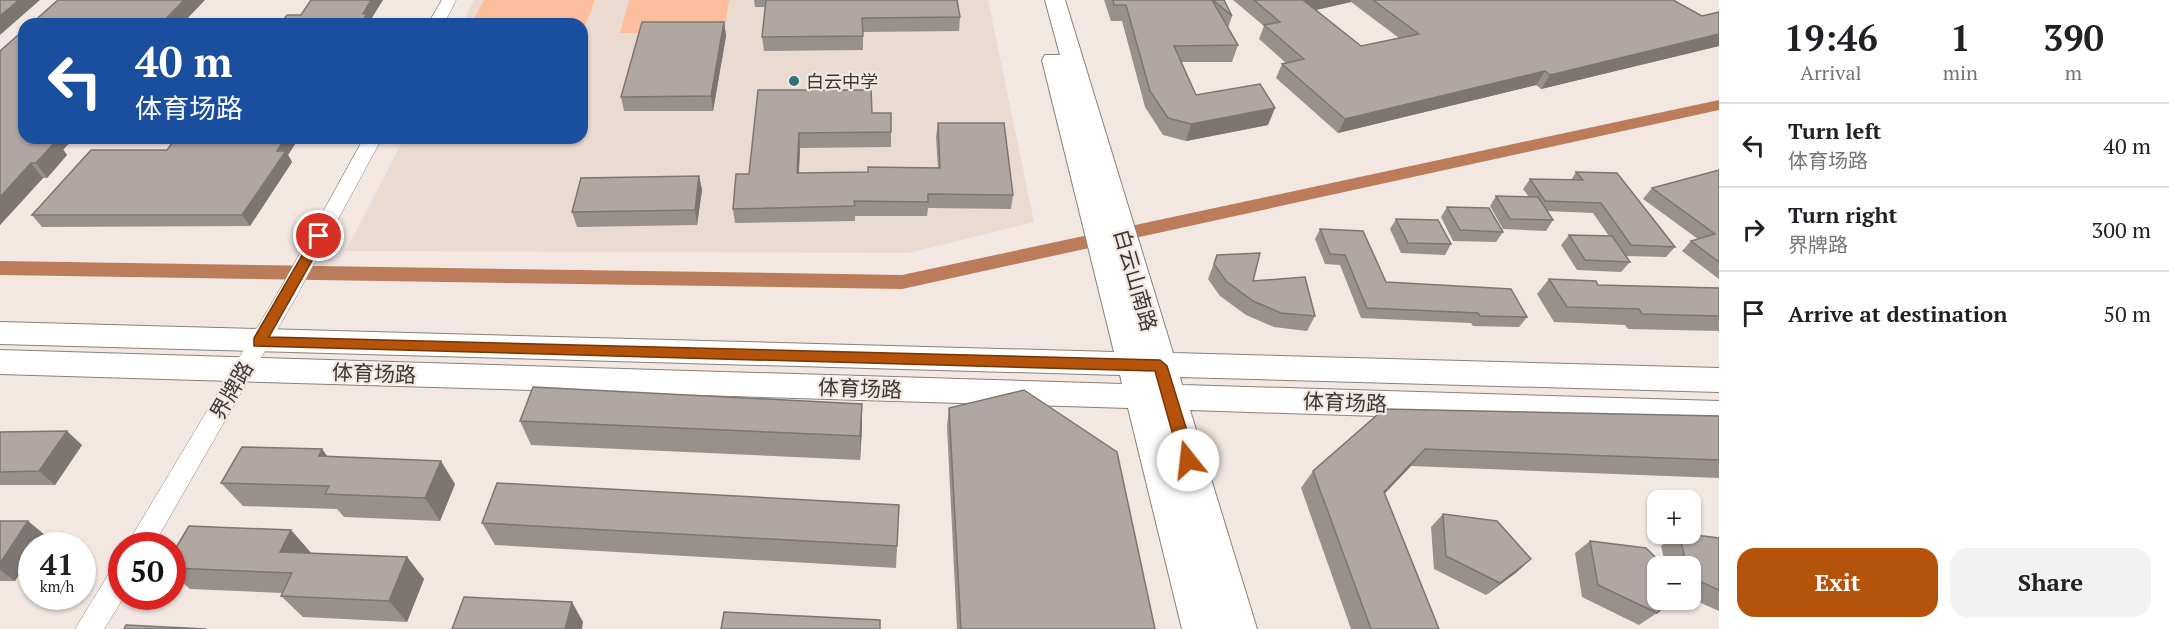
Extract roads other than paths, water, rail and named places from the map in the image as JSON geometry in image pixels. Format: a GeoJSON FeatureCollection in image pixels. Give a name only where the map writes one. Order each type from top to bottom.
{"type":"FeatureCollection","features":[{"type":"Feature","properties":{"kind":"main road","name":"白云山南路"},"geometry":{"type":"LineString","coordinates":[[1037,0],[1103,206]]}},
{"type":"Feature","properties":{"kind":"main road","name":"白云山南路"},"geometry":{"type":"LineString","coordinates":[[1055,0],[1103,206],[1155,396],[1238,629]]}},
{"type":"Feature","properties":{"kind":"main road","name":"体育场路"},"geometry":{"type":"LineString","coordinates":[[0,333],[259,342],[1719,380]]}},
{"type":"Feature","properties":{"kind":"main road","name":"体育场路"},"geometry":{"type":"LineString","coordinates":[[0,362],[1719,414]]}},
{"type":"Feature","properties":{"kind":"main road","name":"白云山南路"},"geometry":{"type":"LineString","coordinates":[[1155,396],[1201,629]]}},
{"type":"Feature","properties":{"kind":"street"},"geometry":{"type":"LineString","coordinates":[[439,18],[449,0]]}},
{"type":"Feature","properties":{"kind":"street","name":"界牌路"},"geometry":{"type":"LineString","coordinates":[[147,532],[243,370],[370,144]]}},
{"type":"Feature","properties":{"kind":"street"},"geometry":{"type":"LineString","coordinates":[[89,629],[108,598]]}},
{"type":"Feature","properties":{"kind":"waterway"},"geometry":{"type":"LineString","coordinates":[[0,268],[902,282],[1719,105]]}},
{"type":"Feature","properties":{"kind":"place","name":"白云中学"},"geometry":{"type":"Point","coordinates":[794,81]}}]}
